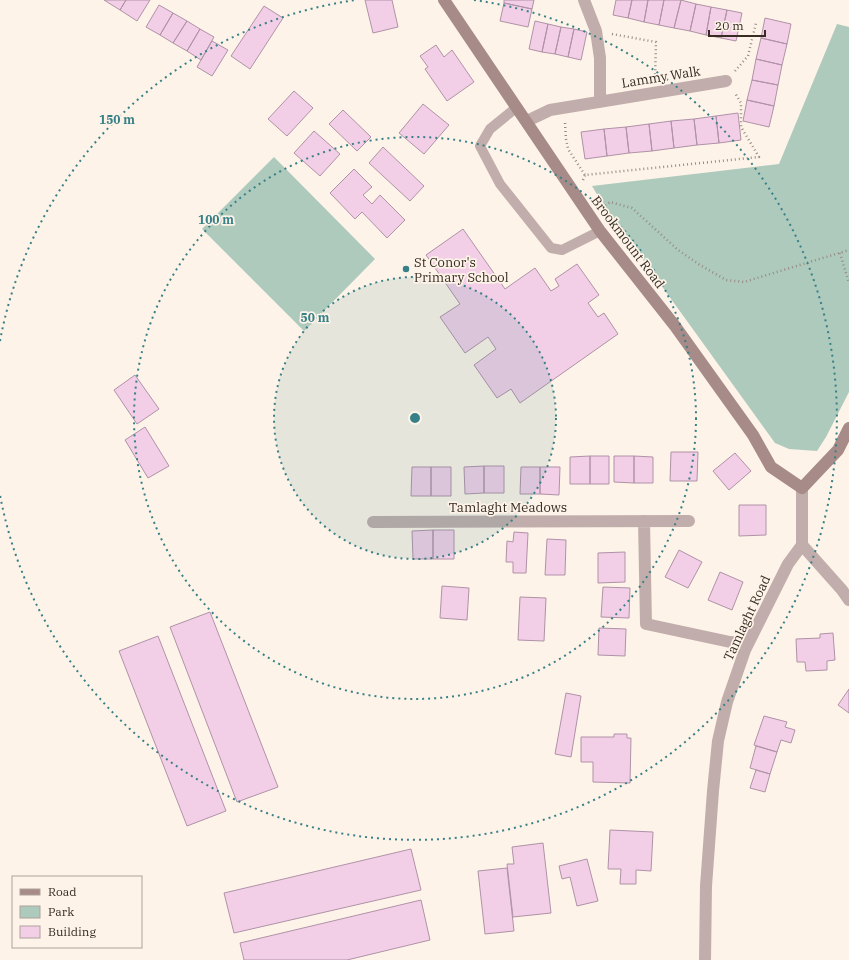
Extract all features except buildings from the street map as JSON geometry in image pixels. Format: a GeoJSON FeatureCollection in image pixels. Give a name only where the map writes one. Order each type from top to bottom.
{"type":"FeatureCollection","features":[{"type":"Feature","properties":{"kind":"street","name":"Brookmount Road"},"geometry":{"type":"LineString","coordinates":[[444,0],[600,231],[675,326],[752,435],[771,467],[802,488]]}},
{"type":"Feature","properties":{"kind":"street"},"geometry":{"type":"LineString","coordinates":[[584,0],[596,31],[600,58],[600,102]]}},
{"type":"Feature","properties":{"kind":"street","name":"Lammy Walk"},"geometry":{"type":"LineString","coordinates":[[527,122],[550,110],[726,81]]}},
{"type":"Feature","properties":{"kind":"street"},"geometry":{"type":"LineString","coordinates":[[849,428],[838,450],[802,488],[802,545],[849,600]]}},
{"type":"Feature","properties":{"kind":"street"},"geometry":{"type":"LineString","coordinates":[[644,521],[646,624],[730,642],[748,643]]}},
{"type":"Feature","properties":{"kind":"street","name":"Tamlaght Meadows"},"geometry":{"type":"LineString","coordinates":[[373,522],[689,521]]}},
{"type":"Feature","properties":{"kind":"street","name":"Tamlaght Road"},"geometry":{"type":"LineString","coordinates":[[705,960],[706,886],[713,791],[718,741],[727,702],[748,643],[788,564],[802,545]]}},
{"type":"Feature","properties":{"kind":"lane"},"geometry":{"type":"LineString","coordinates":[[517,107],[490,129],[480,146],[500,184],[550,248],[562,250],[600,231]]}},
{"type":"Feature","properties":{"kind":"path"},"geometry":{"type":"LineString","coordinates":[[585,175],[759,157],[741,128],[741,103],[726,81],[748,56],[756,23]]}},
{"type":"Feature","properties":{"kind":"path"},"geometry":{"type":"LineString","coordinates":[[596,31],[656,42],[655,92]]}},
{"type":"Feature","properties":{"kind":"path"},"geometry":{"type":"LineString","coordinates":[[564,108],[568,149],[585,175]]}},
{"type":"Feature","properties":{"kind":"path"},"geometry":{"type":"LineString","coordinates":[[575,194],[585,175]]}},
{"type":"Feature","properties":{"kind":"path"},"geometry":{"type":"LineString","coordinates":[[591,218],[610,202],[632,208],[678,250],[726,280],[744,282],[849,250]]}},
{"type":"Feature","properties":{"kind":"path"},"geometry":{"type":"LineString","coordinates":[[840,253],[849,283]]}},
{"type":"Feature","properties":{"kind":"green space"},"geometry":{"type":"Polygon","coordinates":[[[837,24],[849,27],[849,392],[826,437],[817,451],[789,449],[775,443],[604,206],[592,186],[779,164],[837,24]]]}},
{"type":"Feature","properties":{"kind":"green space"},"geometry":{"type":"Polygon","coordinates":[[[274,157],[375,259],[304,331],[202,229],[274,157]]]}},
{"type":"Feature","properties":{"kind":"place","name":"St Conor's Primary School"},"geometry":{"type":"Point","coordinates":[406,269]}}]}
